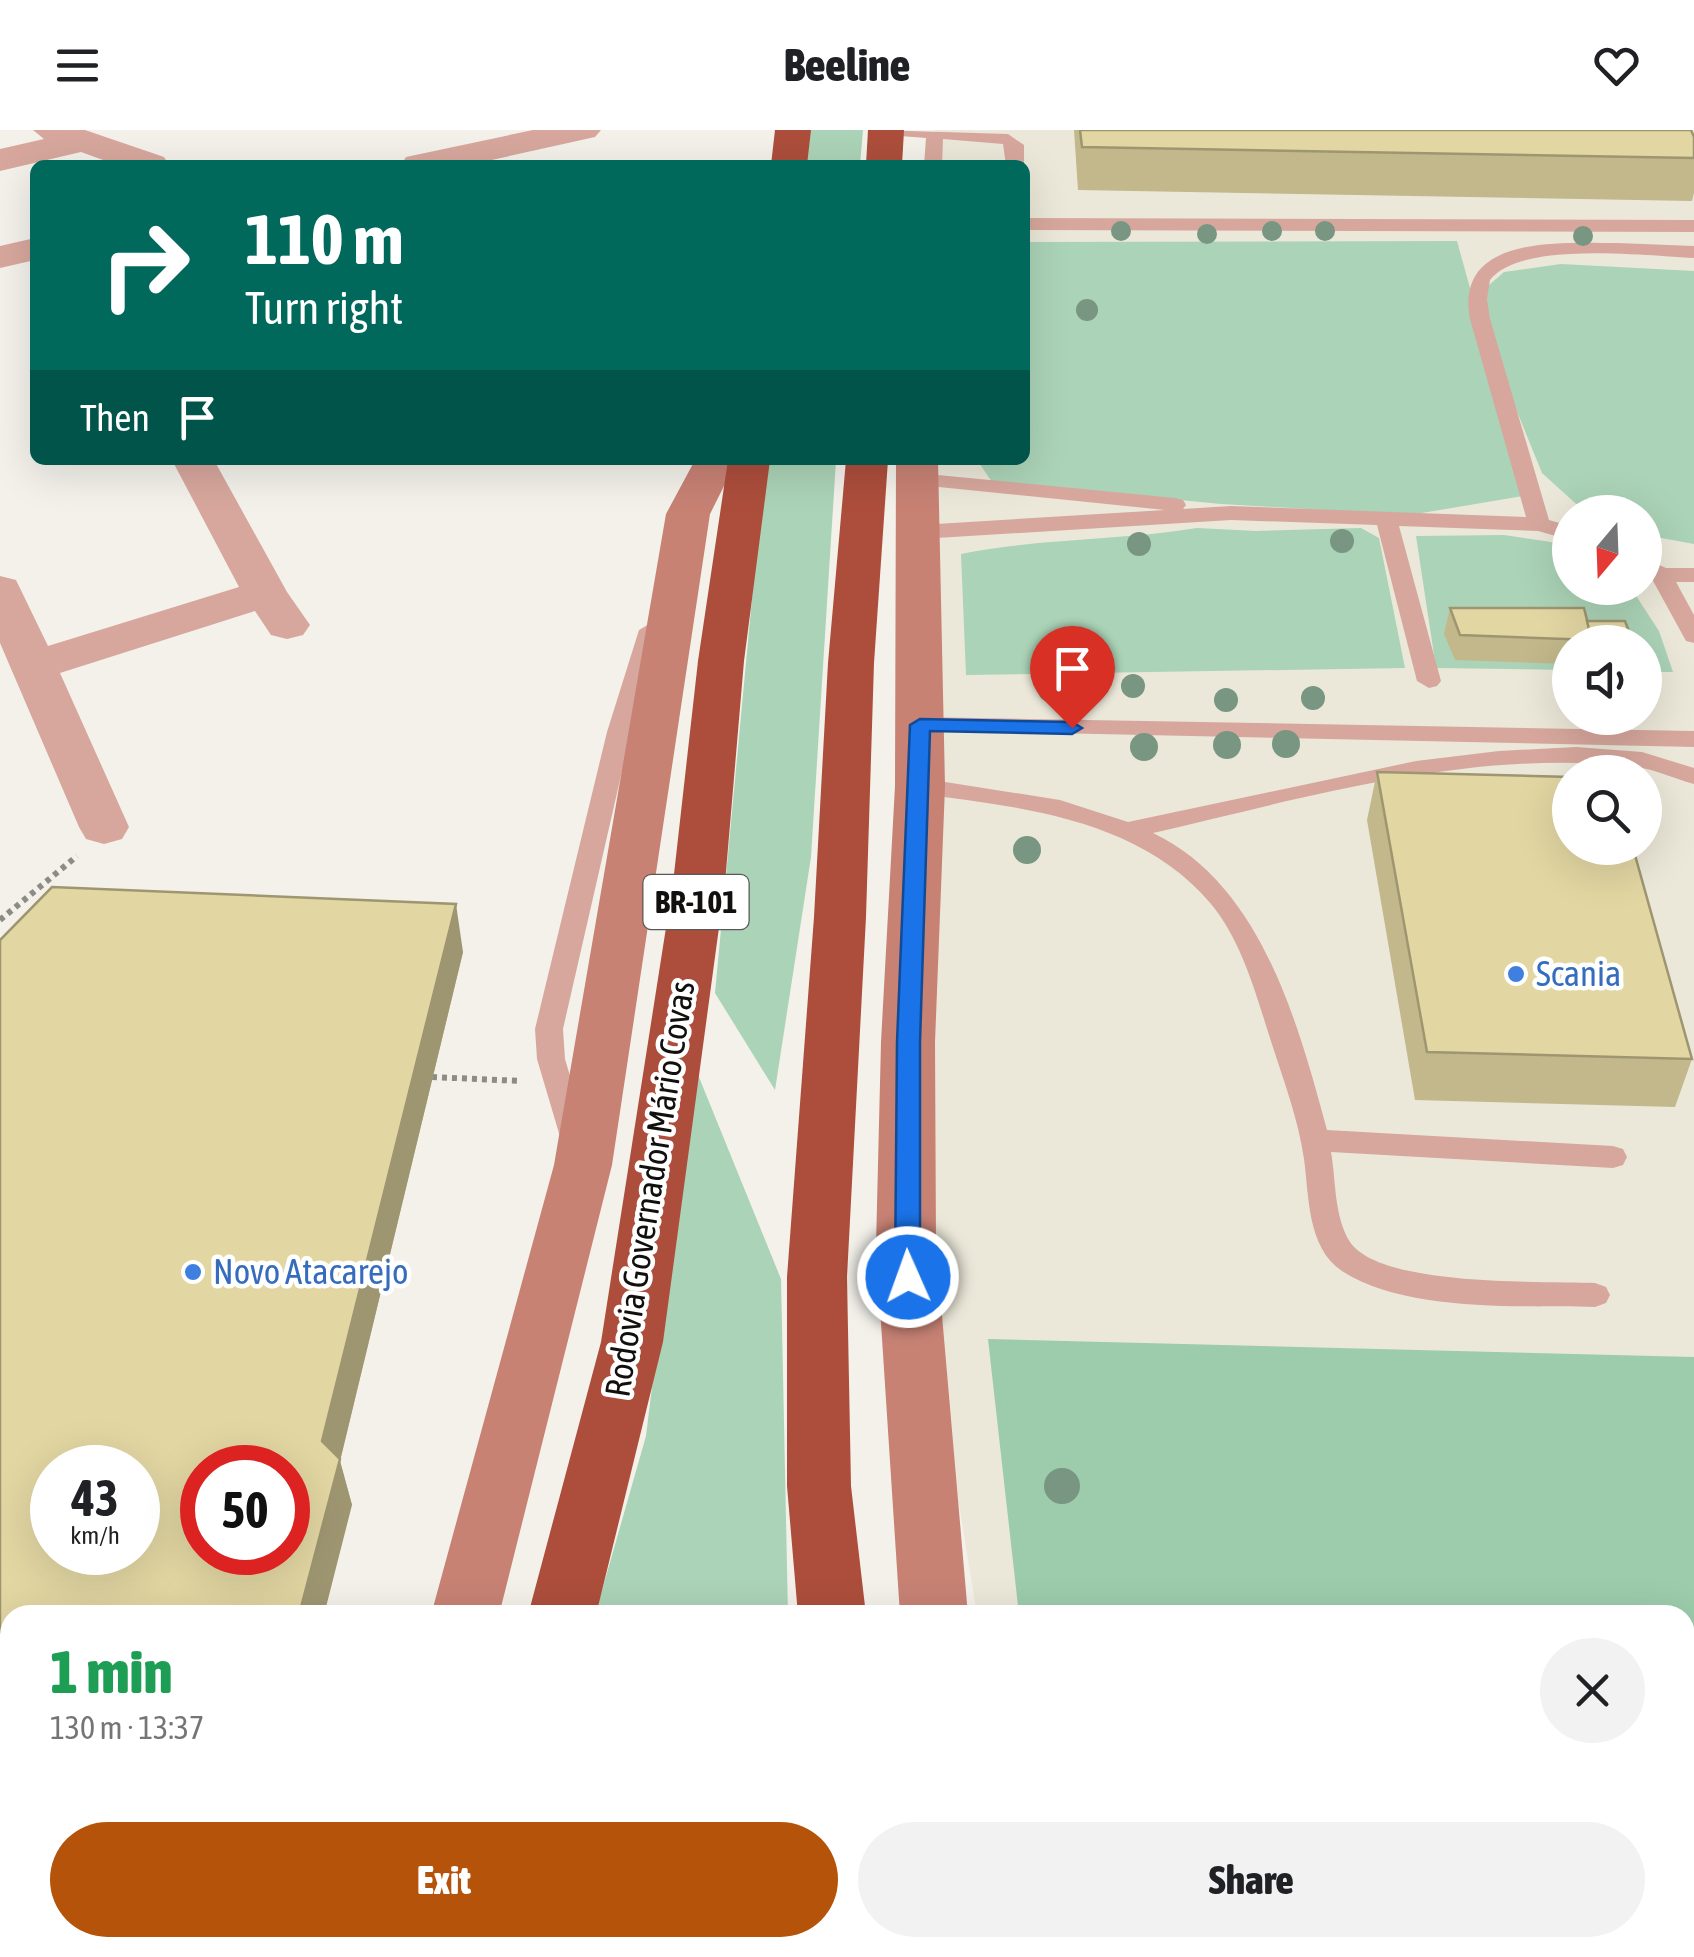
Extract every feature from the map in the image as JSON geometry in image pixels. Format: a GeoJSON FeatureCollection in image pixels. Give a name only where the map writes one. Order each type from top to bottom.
{"type":"FeatureCollection","features":[{"type":"Feature","properties":{"kind":"highway"},"geometry":{"type":"LineString","coordinates":[[790,160],[793,130]]}},
{"type":"Feature","properties":{"kind":"highway"},"geometry":{"type":"LineString","coordinates":[[884,160],[886,130]]}},
{"type":"Feature","properties":{"kind":"highway","name":"Rodovia Governador Mário Covas"},"geometry":{"type":"LineString","coordinates":[[565,1605],[632,1342],[699,883],[721,661],[749,465]]}},
{"type":"Feature","properties":{"kind":"highway"},"geometry":{"type":"LineString","coordinates":[[831,1605],[819,1486],[817,1277],[840,917],[850,664],[905,483]]}},
{"type":"Feature","properties":{"kind":"main road"},"geometry":{"type":"LineString","coordinates":[[468,1605],[583,1164],[688,514],[713,465]]}},
{"type":"Feature","properties":{"kind":"main road"},"geometry":{"type":"LineString","coordinates":[[905,483],[920,725],[908,1042],[906,1246],[933,1605]]}},
{"type":"Feature","properties":{"kind":"street"},"geometry":{"type":"LineString","coordinates":[[453,160],[583,130]]}},
{"type":"Feature","properties":{"kind":"street"},"geometry":{"type":"LineString","coordinates":[[0,160],[66,136],[136,160]]}},
{"type":"Feature","properties":{"kind":"street"},"geometry":{"type":"LineString","coordinates":[[0,257],[30,250]]}},
{"type":"Feature","properties":{"kind":"street"},"geometry":{"type":"LineString","coordinates":[[24,685],[276,609],[196,465]]}},
{"type":"Feature","properties":{"kind":"street"},"geometry":{"type":"LineString","coordinates":[[0,590],[24,685],[104,827]]}},
{"type":"Feature","properties":{"kind":"lane"},"geometry":{"type":"LineString","coordinates":[[886,130],[1008,139],[1015,145],[1015,160]]}},
{"type":"Feature","properties":{"kind":"lane"},"geometry":{"type":"LineString","coordinates":[[934,160],[935,134]]}},
{"type":"Feature","properties":{"kind":"lane"},"geometry":{"type":"LineString","coordinates":[[1030,224],[1694,226]]}},
{"type":"Feature","properties":{"kind":"lane"},"geometry":{"type":"LineString","coordinates":[[1539,524],[1480,319],[1476,300],[1480,280],[1504,258],[1537,252],[1694,252]]}},
{"type":"Feature","properties":{"kind":"lane"},"geometry":{"type":"LineString","coordinates":[[905,483],[1231,513],[1539,524],[1552,528]]}},
{"type":"Feature","properties":{"kind":"lane"},"geometry":{"type":"LineString","coordinates":[[905,483],[1116,498],[1231,513]]}},
{"type":"Feature","properties":{"kind":"lane"},"geometry":{"type":"LineString","coordinates":[[583,1164],[551,1059],[549,1029],[619,732],[688,514]]}},
{"type":"Feature","properties":{"kind":"lane"},"geometry":{"type":"LineString","coordinates":[[1386,517],[1429,682]]}},
{"type":"Feature","properties":{"kind":"lane"},"geometry":{"type":"LineString","coordinates":[[1662,571],[1694,575]]}},
{"type":"Feature","properties":{"kind":"lane"},"geometry":{"type":"LineString","coordinates":[[1662,584],[1694,636]]}},
{"type":"Feature","properties":{"kind":"lane"},"geometry":{"type":"LineString","coordinates":[[920,725],[1694,739]]}},
{"type":"Feature","properties":{"kind":"lane"},"geometry":{"type":"LineString","coordinates":[[1128,830],[1325,786],[1495,760],[1612,756],[1670,766],[1694,776]]}},
{"type":"Feature","properties":{"kind":"lane"},"geometry":{"type":"LineString","coordinates":[[920,786],[1058,806],[1128,830],[1199,876],[1246,937],[1274,1010],[1315,1140],[1338,1251],[1361,1268],[1417,1284],[1595,1295]]}},
{"type":"Feature","properties":{"kind":"lane"},"geometry":{"type":"LineString","coordinates":[[1315,1140],[1613,1157]]}},
{"type":"Feature","properties":{"kind":"path"},"geometry":{"type":"LineString","coordinates":[[0,920],[101,836],[104,827]]}},
{"type":"Feature","properties":{"kind":"path"},"geometry":{"type":"LineString","coordinates":[[432,1077],[558,1083]]}},
{"type":"Feature","properties":{"kind":"shaded area"},"geometry":{"type":"Polygon","coordinates":[[[935,130],[1694,130],[1694,1605],[975,1605],[933,1344],[936,465],[1030,465],[1030,160],[936,160],[935,130]]]}},
{"type":"Feature","properties":{"kind":"green space"},"geometry":{"type":"Polygon","coordinates":[[[810,130],[863,130],[860,160],[805,160],[810,130]]]}},
{"type":"Feature","properties":{"kind":"green space"},"geometry":{"type":"Polygon","coordinates":[[[1457,241],[1473,299],[1504,272],[1561,264],[1694,271],[1694,544],[1662,538],[1662,495],[1566,495],[1542,473],[1477,313],[1529,495],[1410,515],[1221,504],[992,482],[980,465],[1030,465],[1030,242],[1457,241]]]}},
{"type":"Feature","properties":{"kind":"green space"},"geometry":{"type":"Polygon","coordinates":[[[765,465],[836,465],[811,857],[775,1090],[715,993],[765,465]]]}},
{"type":"Feature","properties":{"kind":"green space"},"geometry":{"type":"Polygon","coordinates":[[[1197,528],[1361,528],[1379,538],[1405,668],[966,675],[961,554],[1197,528]]]}},
{"type":"Feature","properties":{"kind":"green space"},"geometry":{"type":"Polygon","coordinates":[[[1504,535],[1551,542],[1552,605],[1642,605],[1655,625],[1552,625],[1552,670],[1436,668],[1416,536],[1504,535]]]}},
{"type":"Feature","properties":{"kind":"green space"},"geometry":{"type":"Polygon","coordinates":[[[1662,640],[1673,672],[1662,672],[1662,640]]]}},
{"type":"Feature","properties":{"kind":"green space"},"geometry":{"type":"Polygon","coordinates":[[[692,1060],[781,1279],[788,1605],[598,1605],[646,1436],[692,1060]]]}},
{"type":"Feature","properties":{"kind":"green space"},"geometry":{"type":"Polygon","coordinates":[[[988,1339],[1694,1357],[1694,1605],[1018,1605],[988,1339]]]}},
{"type":"Feature","properties":{"kind":"building"},"geometry":{"type":"Polygon","coordinates":[[[1080,130],[1691,130],[1694,158],[1082,147],[1080,130]]]}},
{"type":"Feature","properties":{"kind":"building"},"geometry":{"type":"Polygon","coordinates":[[[1450,608],[1584,608],[1588,625],[1552,625],[1552,638],[1460,635],[1450,608]]]}},
{"type":"Feature","properties":{"kind":"building"},"geometry":{"type":"Polygon","coordinates":[[[1587,621],[1625,621],[1627,625],[1588,625],[1587,621]]]}},
{"type":"Feature","properties":{"kind":"building","name":"Scania"},"geometry":{"type":"Polygon","coordinates":[[[1377,772],[1552,777],[1552,865],[1638,865],[1692,1059],[1427,1052],[1377,772]]]}},
{"type":"Feature","properties":{"kind":"building","name":"Novo Atacarejo"},"geometry":{"type":"Polygon","coordinates":[[[52,887],[456,904],[322,1441],[340,1459],[310,1573],[310,1445],[180,1445],[180,1575],[310,1575],[302,1605],[0,1605],[0,940],[52,887]]]}},
{"type":"Feature","properties":{"kind":"place","name":"Scania"},"geometry":{"type":"Point","coordinates":[1516,974]}},
{"type":"Feature","properties":{"kind":"place","name":"Novo Atacarejo"},"geometry":{"type":"Point","coordinates":[193,1272]}},
{"type":"Feature","properties":{"kind":"route"},"geometry":{"type":"LineString","coordinates":[[908,1277],[908,1042],[920,725],[1072,728]]}}]}
